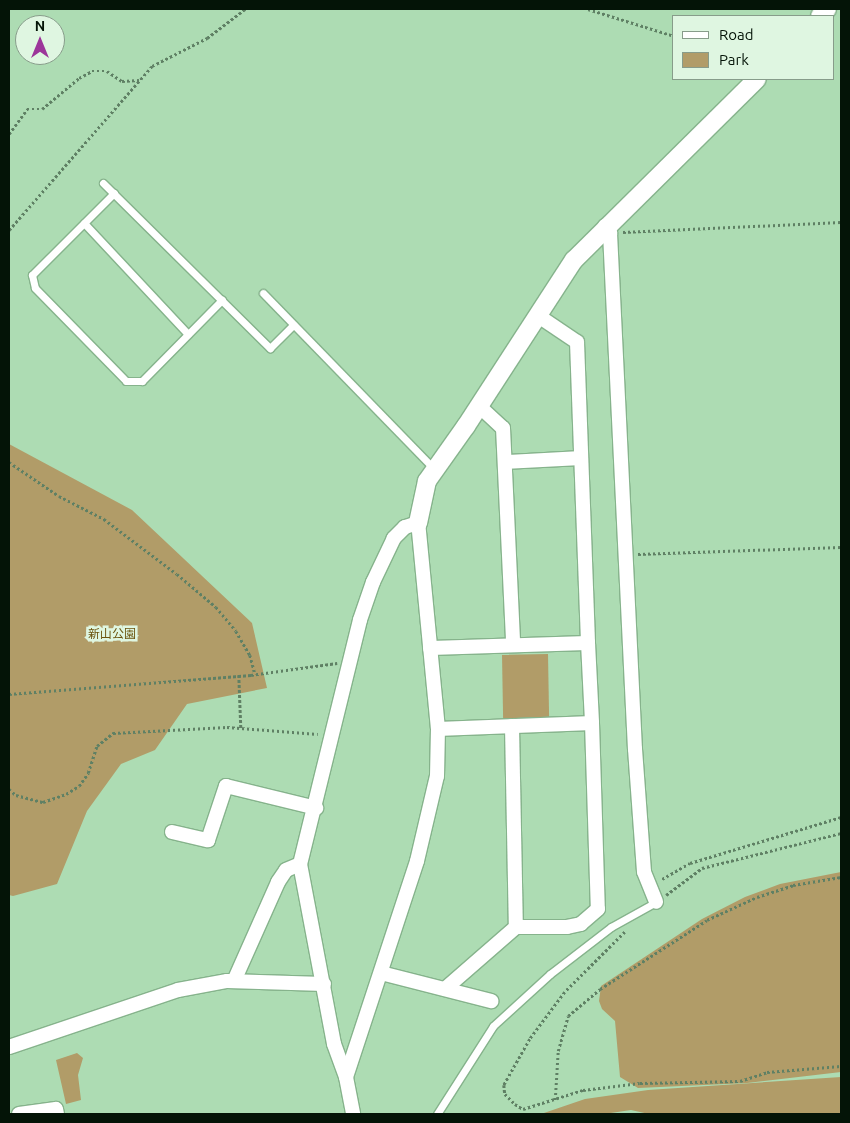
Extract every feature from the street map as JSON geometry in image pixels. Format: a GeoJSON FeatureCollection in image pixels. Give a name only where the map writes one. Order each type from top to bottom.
{"type":"FeatureCollection","features":[{"type":"Feature","properties":{"kind":"street"},"geometry":{"type":"LineString","coordinates":[[346,1077],[381,973],[433,804],[438,776],[438,729],[418,522],[427,481],[574,260],[608,229],[756,80]]}},
{"type":"Feature","properties":{"kind":"street"},"geometry":{"type":"LineString","coordinates":[[608,229],[627,555],[635,749],[644,872],[656,902]]}},
{"type":"Feature","properties":{"kind":"street"},"geometry":{"type":"LineString","coordinates":[[446,990],[516,927],[566,927],[581,924],[598,909],[592,723],[579,458],[577,342],[536,315]]}},
{"type":"Feature","properties":{"kind":"street"},"geometry":{"type":"LineString","coordinates":[[478,405],[504,428],[513,644]]}},
{"type":"Feature","properties":{"kind":"street"},"geometry":{"type":"LineString","coordinates":[[506,462],[579,458]]}},
{"type":"Feature","properties":{"kind":"street"},"geometry":{"type":"LineString","coordinates":[[352,1114],[346,1077],[334,1044],[300,864],[334,736],[360,620],[394,538],[405,527],[418,522]]}},
{"type":"Feature","properties":{"kind":"street"},"geometry":{"type":"LineString","coordinates":[[430,648],[513,644],[588,644]]}},
{"type":"Feature","properties":{"kind":"street"},"geometry":{"type":"LineString","coordinates":[[438,729],[592,723]]}},
{"type":"Feature","properties":{"kind":"street"},"geometry":{"type":"LineString","coordinates":[[512,726],[516,927]]}},
{"type":"Feature","properties":{"kind":"street"},"geometry":{"type":"LineString","coordinates":[[172,832],[208,840],[226,786],[316,808]]}},
{"type":"Feature","properties":{"kind":"street"},"geometry":{"type":"LineString","coordinates":[[234,981],[278,882],[286,870],[300,864]]}},
{"type":"Feature","properties":{"kind":"street"},"geometry":{"type":"LineString","coordinates":[[381,973],[491,1001]]}},
{"type":"Feature","properties":{"kind":"street"},"geometry":{"type":"LineString","coordinates":[[9,1047],[178,990],[234,981],[324,984]]}},
{"type":"Feature","properties":{"kind":"street"},"geometry":{"type":"LineString","coordinates":[[19,1114],[56,1109],[58,1114]]}},
{"type":"Feature","properties":{"kind":"lane"},"geometry":{"type":"LineString","coordinates":[[103,183],[270,348],[294,324]]}},
{"type":"Feature","properties":{"kind":"lane"},"geometry":{"type":"LineString","coordinates":[[114,193],[32,275],[35,288],[126,381],[142,381],[222,300]]}},
{"type":"Feature","properties":{"kind":"lane"},"geometry":{"type":"LineString","coordinates":[[84,223],[188,334]]}},
{"type":"Feature","properties":{"kind":"lane"},"geometry":{"type":"LineString","coordinates":[[263,293],[434,469]]}},
{"type":"Feature","properties":{"kind":"lane"},"geometry":{"type":"LineString","coordinates":[[436,1114],[493,1026],[550,974],[611,927],[656,902]]}},
{"type":"Feature","properties":{"kind":"path"},"geometry":{"type":"LineString","coordinates":[[9,230],[139,80],[161,59],[208,38],[245,9]]}},
{"type":"Feature","properties":{"kind":"path"},"geometry":{"type":"LineString","coordinates":[[588,9],[672,35]]}},
{"type":"Feature","properties":{"kind":"path"},"geometry":{"type":"LineString","coordinates":[[9,134],[27,109],[42,109],[79,78],[92,72],[107,72],[122,81],[139,80]]}},
{"type":"Feature","properties":{"kind":"path"},"geometry":{"type":"LineString","coordinates":[[608,229],[841,222]]}},
{"type":"Feature","properties":{"kind":"path"},"geometry":{"type":"LineString","coordinates":[[9,462],[59,496],[104,519],[184,579],[216,607],[236,631],[250,655],[255,674]]}},
{"type":"Feature","properties":{"kind":"path"},"geometry":{"type":"LineString","coordinates":[[627,555],[841,547]]}},
{"type":"Feature","properties":{"kind":"path"},"geometry":{"type":"LineString","coordinates":[[9,694],[255,674],[323,664],[351,665]]}},
{"type":"Feature","properties":{"kind":"path"},"geometry":{"type":"LineString","coordinates":[[239,675],[242,728]]}},
{"type":"Feature","properties":{"kind":"path"},"geometry":{"type":"LineString","coordinates":[[9,789],[42,802],[66,794],[84,779],[102,738],[113,733],[242,728],[334,736]]}},
{"type":"Feature","properties":{"kind":"path"},"geometry":{"type":"LineString","coordinates":[[656,902],[660,880],[690,863],[841,817]]}},
{"type":"Feature","properties":{"kind":"path"},"geometry":{"type":"LineString","coordinates":[[656,902],[702,868],[841,833]]}},
{"type":"Feature","properties":{"kind":"path"},"geometry":{"type":"LineString","coordinates":[[555,1100],[558,1051],[568,1016],[600,989],[708,920],[757,897],[793,885],[841,877]]}},
{"type":"Feature","properties":{"kind":"path"},"geometry":{"type":"LineString","coordinates":[[629,928],[565,992],[530,1039],[504,1085],[505,1094],[523,1109],[583,1090],[640,1083],[740,1081],[767,1072],[841,1066]]}},
{"type":"Feature","properties":{"kind":"green space","name":"新山公園"},"geometry":{"type":"Polygon","coordinates":[[[9,444],[132,510],[252,623],[267,688],[187,704],[155,750],[121,764],[87,811],[57,884],[13,896],[9,895],[9,444]]]}},
{"type":"Feature","properties":{"kind":"green space"},"geometry":{"type":"Polygon","coordinates":[[[548,654],[549,719],[503,720],[502,655],[548,654]]]}},
{"type":"Feature","properties":{"kind":"green space"},"geometry":{"type":"Polygon","coordinates":[[[841,872],[841,1072],[747,1083],[638,1088],[620,1077],[615,1021],[602,1009],[599,1001],[601,986],[702,919],[745,897],[780,884],[841,872]]]}},
{"type":"Feature","properties":{"kind":"green space"},"geometry":{"type":"Polygon","coordinates":[[[77,1053],[83,1058],[78,1075],[81,1100],[66,1104],[56,1060],[77,1053]]]}},
{"type":"Feature","properties":{"kind":"green space"},"geometry":{"type":"Polygon","coordinates":[[[841,1077],[841,1114],[649,1114],[631,1110],[604,1114],[541,1114],[585,1099],[648,1090],[841,1077]]]}}]}
